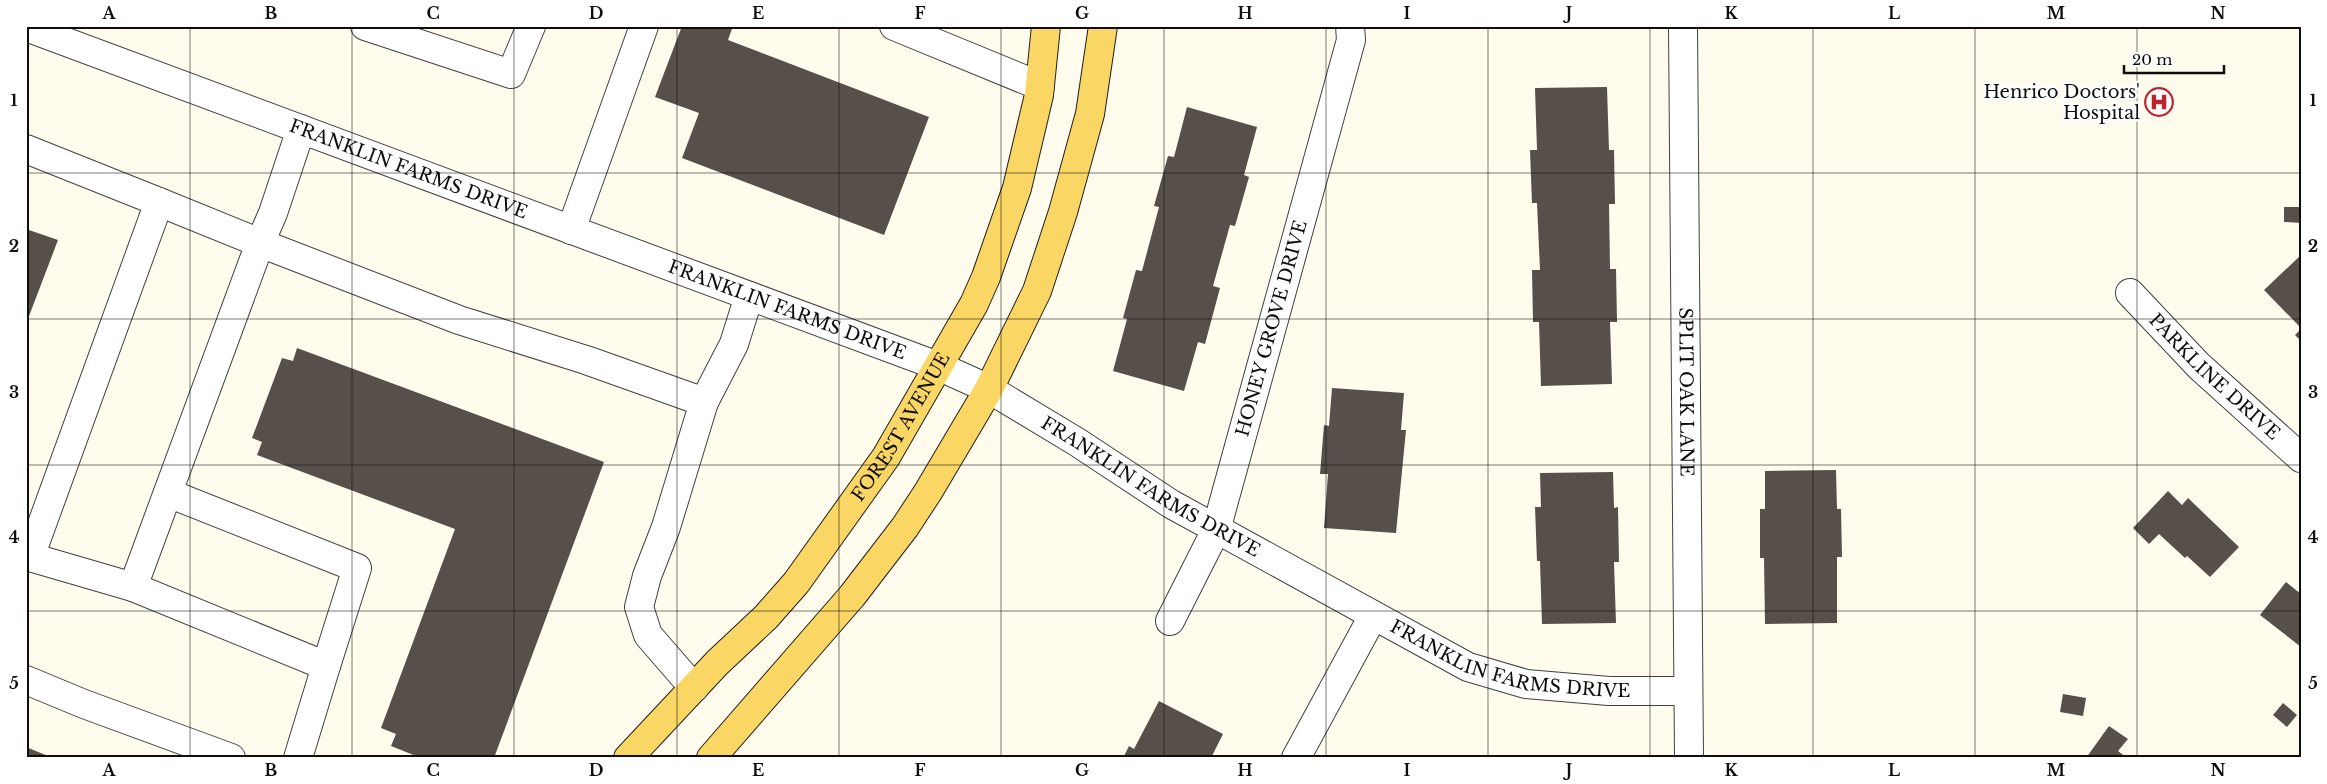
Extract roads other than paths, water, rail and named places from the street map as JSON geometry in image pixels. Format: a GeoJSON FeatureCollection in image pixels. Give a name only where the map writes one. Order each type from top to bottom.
{"type":"FeatureCollection","features":[{"type":"Feature","properties":{"kind":"main road","name":"FOREST AVENUE"},"geometry":{"type":"LineString","coordinates":[[628,758],[694,688],[766,617],[796,583],[886,457],[974,304],[986,277],[1016,188],[1040,86],[1046,26]]}},
{"type":"Feature","properties":{"kind":"main road"},"geometry":{"type":"LineString","coordinates":[[711,758],[852,596],[905,527],[989,389],[1037,291],[1064,212],[1090,114],[1103,26]]}},
{"type":"Feature","properties":{"kind":"street"},"geometry":{"type":"LineString","coordinates":[[365,26],[511,74],[531,26]]}},
{"type":"Feature","properties":{"kind":"street"},"geometry":{"type":"LineString","coordinates":[[571,230],[644,26]]}},
{"type":"Feature","properties":{"kind":"street"},"geometry":{"type":"LineString","coordinates":[[894,26],[1040,86]]}},
{"type":"Feature","properties":{"kind":"street","name":"HONEY GROVE DRIVE"},"geometry":{"type":"LineString","coordinates":[[1170,621],[1216,530],[1351,40],[1350,26]]}},
{"type":"Feature","properties":{"kind":"street","name":"SPLIT OAK LANE"},"geometry":{"type":"LineString","coordinates":[[1683,26],[1689,758]]}},
{"type":"Feature","properties":{"kind":"street","name":"FRANKLIN FARMS DRIVE"},"geometry":{"type":"LineString","coordinates":[[26,27],[938,366],[989,389],[1077,442],[1170,504],[1468,667],[1526,684],[1609,691],[1688,691]]}},
{"type":"Feature","properties":{"kind":"street"},"geometry":{"type":"LineString","coordinates":[[133,587],[260,244],[273,214],[301,129]]}},
{"type":"Feature","properties":{"kind":"street"},"geometry":{"type":"LineString","coordinates":[[26,149],[260,244],[459,320],[586,360],[704,402]]}},
{"type":"Feature","properties":{"kind":"street"},"geometry":{"type":"LineString","coordinates":[[159,202],[28,556],[133,587],[326,666]]}},
{"type":"Feature","properties":{"kind":"street","name":"PARKLINE DRIVE"},"geometry":{"type":"LineString","coordinates":[[2130,293],[2198,366],[2301,458]]}},
{"type":"Feature","properties":{"kind":"street"},"geometry":{"type":"LineString","coordinates":[[694,688],[648,635],[639,607],[647,576],[666,527],[704,402],[734,344],[749,296]]}},
{"type":"Feature","properties":{"kind":"street"},"geometry":{"type":"LineString","coordinates":[[168,493],[357,568],[298,758]]}},
{"type":"Feature","properties":{"kind":"street"},"geometry":{"type":"LineString","coordinates":[[1296,758],[1373,616]]}},
{"type":"Feature","properties":{"kind":"street"},"geometry":{"type":"LineString","coordinates":[[26,680],[84,704],[231,758]]}},
{"type":"Feature","properties":{"kind":"place","name":"Henrico Doctors' Hospital"},"geometry":{"type":"Point","coordinates":[2159,102]}}]}
